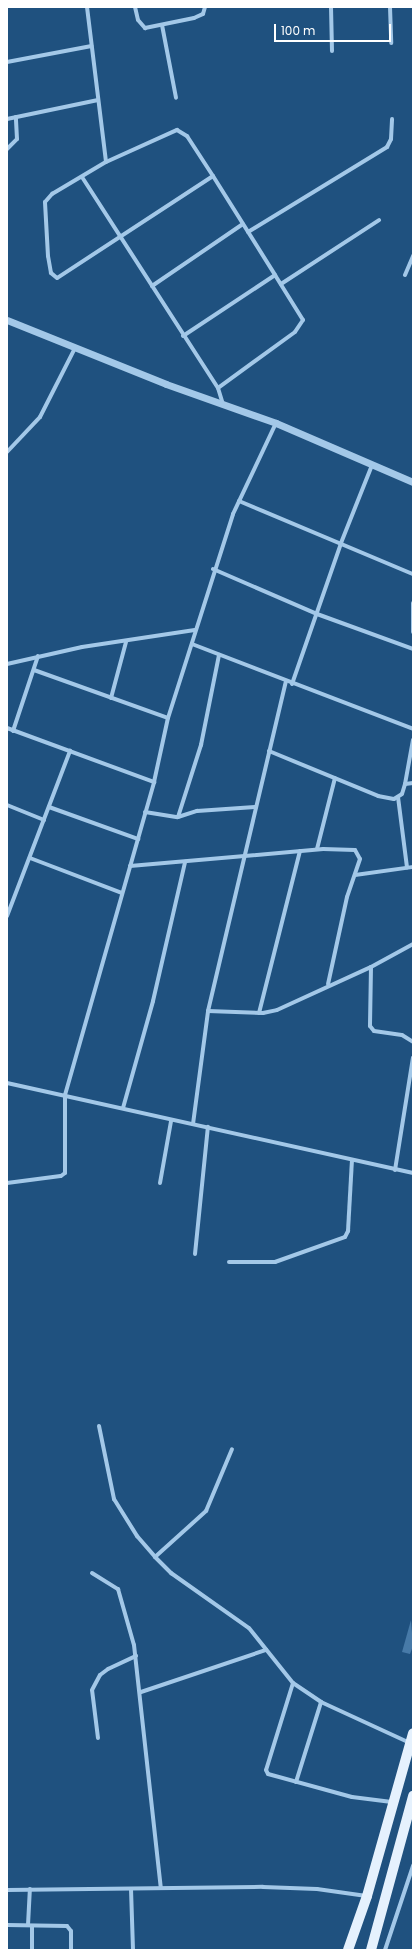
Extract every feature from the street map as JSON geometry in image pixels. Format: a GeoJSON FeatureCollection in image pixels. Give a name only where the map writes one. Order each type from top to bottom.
{"type":"FeatureCollection","features":[{"type":"Feature","properties":{"kind":"main road"},"geometry":{"type":"LineString","coordinates":[[348,1950],[367,1896],[411,1738]]}},
{"type":"Feature","properties":{"kind":"main road"},"geometry":{"type":"LineString","coordinates":[[371,1950],[413,1796]]}},
{"type":"Feature","properties":{"kind":"street"},"geometry":{"type":"LineString","coordinates":[[87,7],[106,162]]}},
{"type":"Feature","properties":{"kind":"street"},"geometry":{"type":"LineString","coordinates":[[135,7],[143,27],[162,25],[201,16],[205,7]]}},
{"type":"Feature","properties":{"kind":"street"},"geometry":{"type":"LineString","coordinates":[[331,7],[332,51]]}},
{"type":"Feature","properties":{"kind":"street"},"geometry":{"type":"LineString","coordinates":[[390,7],[391,43]]}},
{"type":"Feature","properties":{"kind":"street"},"geometry":{"type":"LineString","coordinates":[[162,25],[176,98]]}},
{"type":"Feature","properties":{"kind":"street"},"geometry":{"type":"LineString","coordinates":[[7,62],[92,46]]}},
{"type":"Feature","properties":{"kind":"street"},"geometry":{"type":"LineString","coordinates":[[7,119],[98,100]]}},
{"type":"Feature","properties":{"kind":"street"},"geometry":{"type":"LineString","coordinates":[[7,149],[17,139],[16,117]]}},
{"type":"Feature","properties":{"kind":"street"},"geometry":{"type":"LineString","coordinates":[[248,232],[386,146],[391,139],[392,119]]}},
{"type":"Feature","properties":{"kind":"street"},"geometry":{"type":"LineString","coordinates":[[213,176],[60,276],[53,276],[45,202],[52,194],[106,162],[177,130],[187,136],[213,176],[248,232],[276,275],[302,319],[301,325],[218,388]]}},
{"type":"Feature","properties":{"kind":"street"},"geometry":{"type":"LineString","coordinates":[[82,177],[183,336],[218,388],[223,404]]}},
{"type":"Feature","properties":{"kind":"street"},"geometry":{"type":"LineString","coordinates":[[281,284],[379,220]]}},
{"type":"Feature","properties":{"kind":"street"},"geometry":{"type":"LineString","coordinates":[[152,286],[243,224]]}},
{"type":"Feature","properties":{"kind":"street"},"geometry":{"type":"LineString","coordinates":[[405,275],[413,256]]}},
{"type":"Feature","properties":{"kind":"street"},"geometry":{"type":"LineString","coordinates":[[183,336],[276,275]]}},
{"type":"Feature","properties":{"kind":"street"},"geometry":{"type":"LineString","coordinates":[[7,320],[75,348],[276,423],[413,482]]}},
{"type":"Feature","properties":{"kind":"street"},"geometry":{"type":"LineString","coordinates":[[7,452],[40,417],[75,348]]}},
{"type":"Feature","properties":{"kind":"street"},"geometry":{"type":"LineString","coordinates":[[7,1183],[64,1175],[65,1095],[154,782],[168,718],[214,569],[239,501],[276,423]]}},
{"type":"Feature","properties":{"kind":"street"},"geometry":{"type":"LineString","coordinates":[[292,684],[341,543],[372,465]]}},
{"type":"Feature","properties":{"kind":"street"},"geometry":{"type":"LineString","coordinates":[[239,501],[413,574]]}},
{"type":"Feature","properties":{"kind":"street"},"geometry":{"type":"LineString","coordinates":[[214,569],[317,614],[413,649]]}},
{"type":"Feature","properties":{"kind":"street"},"geometry":{"type":"LineString","coordinates":[[413,603],[413,632]]}},
{"type":"Feature","properties":{"kind":"street"},"geometry":{"type":"LineString","coordinates":[[7,664],[38,656],[195,630]]}},
{"type":"Feature","properties":{"kind":"street"},"geometry":{"type":"LineString","coordinates":[[111,698],[126,642]]}},
{"type":"Feature","properties":{"kind":"street"},"geometry":{"type":"LineString","coordinates":[[192,644],[286,682],[413,729]]}},
{"type":"Feature","properties":{"kind":"street"},"geometry":{"type":"LineString","coordinates":[[178,817],[201,745],[219,655]]}},
{"type":"Feature","properties":{"kind":"street"},"geometry":{"type":"LineString","coordinates":[[13,731],[38,656]]}},
{"type":"Feature","properties":{"kind":"street"},"geometry":{"type":"LineString","coordinates":[[34,670],[168,718]]}},
{"type":"Feature","properties":{"kind":"street"},"geometry":{"type":"LineString","coordinates":[[193,1124],[208,1011],[243,857],[286,682]]}},
{"type":"Feature","properties":{"kind":"street"},"geometry":{"type":"LineString","coordinates":[[7,728],[154,782]]}},
{"type":"Feature","properties":{"kind":"street"},"geometry":{"type":"LineString","coordinates":[[407,867],[398,797],[405,784],[413,740]]}},
{"type":"Feature","properties":{"kind":"street"},"geometry":{"type":"LineString","coordinates":[[7,916],[70,751]]}},
{"type":"Feature","properties":{"kind":"street"},"geometry":{"type":"LineString","coordinates":[[269,752],[378,796],[398,797]]}},
{"type":"Feature","properties":{"kind":"street"},"geometry":{"type":"LineString","coordinates":[[317,849],[336,778]]}},
{"type":"Feature","properties":{"kind":"street"},"geometry":{"type":"LineString","coordinates":[[405,784],[413,783]]}},
{"type":"Feature","properties":{"kind":"street"},"geometry":{"type":"LineString","coordinates":[[7,805],[44,820]]}},
{"type":"Feature","properties":{"kind":"street"},"geometry":{"type":"LineString","coordinates":[[49,807],[138,839]]}},
{"type":"Feature","properties":{"kind":"street"},"geometry":{"type":"LineString","coordinates":[[145,812],[178,817],[197,811],[255,807]]}},
{"type":"Feature","properties":{"kind":"street"},"geometry":{"type":"LineString","coordinates":[[130,866],[243,857],[317,849],[355,850],[360,859],[354,875],[328,984]]}},
{"type":"Feature","properties":{"kind":"street"},"geometry":{"type":"LineString","coordinates":[[259,1012],[300,851]]}},
{"type":"Feature","properties":{"kind":"street"},"geometry":{"type":"LineString","coordinates":[[30,858],[122,893]]}},
{"type":"Feature","properties":{"kind":"street"},"geometry":{"type":"LineString","coordinates":[[123,1108],[153,1002],[185,862]]}},
{"type":"Feature","properties":{"kind":"street"},"geometry":{"type":"LineString","coordinates":[[354,875],[413,866]]}},
{"type":"Feature","properties":{"kind":"street"},"geometry":{"type":"LineString","coordinates":[[208,1011],[259,1012],[277,1010],[328,984],[371,967],[413,944]]}},
{"type":"Feature","properties":{"kind":"street"},"geometry":{"type":"LineString","coordinates":[[371,967],[370,1026],[374,1031],[402,1035],[413,1042]]}},
{"type":"Feature","properties":{"kind":"street"},"geometry":{"type":"LineString","coordinates":[[395,1170],[413,1057]]}},
{"type":"Feature","properties":{"kind":"street"},"geometry":{"type":"LineString","coordinates":[[7,1083],[123,1108],[171,1121],[208,1127],[413,1173]]}},
{"type":"Feature","properties":{"kind":"street"},"geometry":{"type":"LineString","coordinates":[[160,1183],[171,1121]]}},
{"type":"Feature","properties":{"kind":"street"},"geometry":{"type":"LineString","coordinates":[[195,1254],[208,1127]]}},
{"type":"Feature","properties":{"kind":"street"},"geometry":{"type":"LineString","coordinates":[[229,1262],[275,1262],[345,1237],[352,1160]]}},
{"type":"Feature","properties":{"kind":"street"},"geometry":{"type":"LineString","coordinates":[[99,1426],[114,1499],[155,1557],[182,1581],[232,1613],[258,1638],[266,1650],[293,1682],[321,1702],[411,1738]]}},
{"type":"Feature","properties":{"kind":"street"},"geometry":{"type":"LineString","coordinates":[[155,1557],[206,1511],[232,1449]]}},
{"type":"Feature","properties":{"kind":"street"},"geometry":{"type":"LineString","coordinates":[[92,1573],[118,1589],[136,1656],[161,1888]]}},
{"type":"Feature","properties":{"kind":"street"},"geometry":{"type":"LineString","coordinates":[[141,1692],[266,1650]]}},
{"type":"Feature","properties":{"kind":"street"},"geometry":{"type":"LineString","coordinates":[[98,1738],[92,1690],[100,1675],[108,1669],[136,1656]]}},
{"type":"Feature","properties":{"kind":"street"},"geometry":{"type":"LineString","coordinates":[[293,1682],[266,1770],[270,1776],[352,1797],[392,1802]]}},
{"type":"Feature","properties":{"kind":"street"},"geometry":{"type":"LineString","coordinates":[[296,1782],[321,1702]]}},
{"type":"Feature","properties":{"kind":"street"},"geometry":{"type":"LineString","coordinates":[[385,1950],[412,1869]]}},
{"type":"Feature","properties":{"kind":"street"},"geometry":{"type":"LineString","coordinates":[[7,1890],[290,1888],[367,1896]]}},
{"type":"Feature","properties":{"kind":"street"},"geometry":{"type":"LineString","coordinates":[[30,1889],[30,1926],[32,1950]]}},
{"type":"Feature","properties":{"kind":"street"},"geometry":{"type":"LineString","coordinates":[[131,1889],[133,1950]]}},
{"type":"Feature","properties":{"kind":"street"},"geometry":{"type":"LineString","coordinates":[[7,1925],[67,1926],[71,1931],[71,1950]]}},
{"type":"Feature","properties":{"kind":"building"},"geometry":{"type":"Polygon","coordinates":[[[411,1620],[413,1646],[410,1654],[402,1652],[411,1620]]]}}]}
